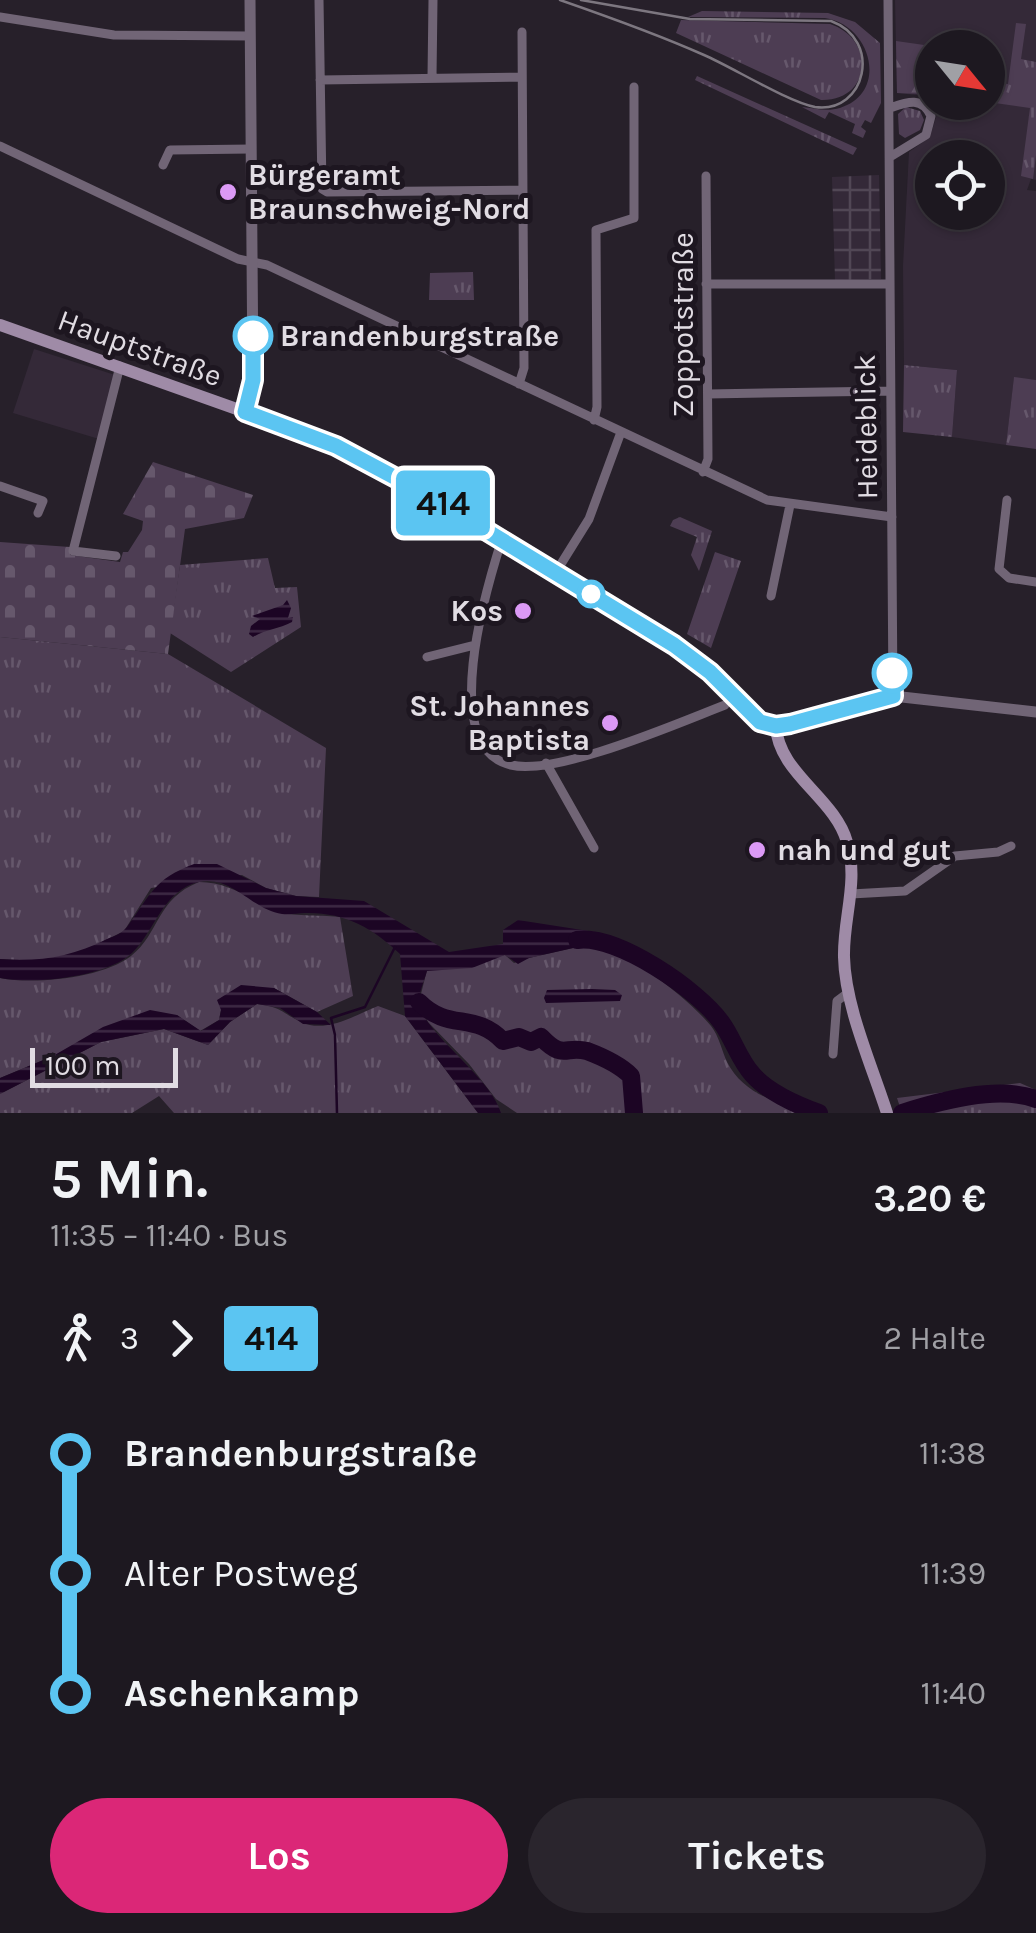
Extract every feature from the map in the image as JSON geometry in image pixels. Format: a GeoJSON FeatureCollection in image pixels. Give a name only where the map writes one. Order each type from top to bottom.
{"type":"FeatureCollection","features":[{"type":"Feature","properties":{"kind":"main road","name":"Hauptstraße"},"geometry":{"type":"LineString","coordinates":[[1,328],[120,366],[317,438],[385,470],[674,645],[726,686],[755,718],[776,726],[785,756],[844,832],[851,862],[844,944],[849,992],[888,1113]]}},
{"type":"Feature","properties":{"kind":"street"},"geometry":{"type":"LineString","coordinates":[[245,412],[253,380],[250,0]]}},
{"type":"Feature","properties":{"kind":"street"},"geometry":{"type":"LineString","coordinates":[[319,0],[320,184],[327,192],[523,190]]}},
{"type":"Feature","properties":{"kind":"street"},"geometry":{"type":"LineString","coordinates":[[432,77],[433,0]]}},
{"type":"Feature","properties":{"kind":"street","name":"Heideblick"},"geometry":{"type":"LineString","coordinates":[[888,0],[893,696]]}},
{"type":"Feature","properties":{"kind":"street"},"geometry":{"type":"LineString","coordinates":[[0,17],[114,35],[250,36]]}},
{"type":"Feature","properties":{"kind":"street"},"geometry":{"type":"LineString","coordinates":[[519,384],[524,368],[522,32]]}},
{"type":"Feature","properties":{"kind":"street"},"geometry":{"type":"LineString","coordinates":[[320,80],[521,77]]}},
{"type":"Feature","properties":{"kind":"street"},"geometry":{"type":"LineString","coordinates":[[594,420],[596,230],[634,218],[634,87]]}},
{"type":"Feature","properties":{"kind":"street"},"geometry":{"type":"LineString","coordinates":[[890,108],[916,102],[926,107],[931,116],[926,135],[890,158]]}},
{"type":"Feature","properties":{"kind":"street"},"geometry":{"type":"LineString","coordinates":[[0,146],[238,259],[267,265],[766,500],[892,517]]}},
{"type":"Feature","properties":{"kind":"street"},"geometry":{"type":"LineString","coordinates":[[163,165],[170,150],[251,148]]}},
{"type":"Feature","properties":{"kind":"street","name":"Zoppotstraße"},"geometry":{"type":"LineString","coordinates":[[703,472],[708,459],[706,176]]}},
{"type":"Feature","properties":{"kind":"street"},"geometry":{"type":"LineString","coordinates":[[706,284],[890,284]]}},
{"type":"Feature","properties":{"kind":"street"},"geometry":{"type":"LineString","coordinates":[[116,556],[73,551],[120,366]]}},
{"type":"Feature","properties":{"kind":"street"},"geometry":{"type":"LineString","coordinates":[[708,394],[890,391]]}},
{"type":"Feature","properties":{"kind":"street"},"geometry":{"type":"LineString","coordinates":[[556,572],[589,519],[621,432]]}},
{"type":"Feature","properties":{"kind":"street"},"geometry":{"type":"LineString","coordinates":[[0,486],[43,501],[38,513]]}},
{"type":"Feature","properties":{"kind":"street"},"geometry":{"type":"LineString","coordinates":[[1007,500],[998,569],[1009,578],[1036,582]]}},
{"type":"Feature","properties":{"kind":"street"},"geometry":{"type":"LineString","coordinates":[[771,596],[790,505]]}},
{"type":"Feature","properties":{"kind":"street"},"geometry":{"type":"LineString","coordinates":[[502,539],[472,662],[476,732],[503,762],[520,766],[546,763],[612,748],[724,705]]}},
{"type":"Feature","properties":{"kind":"street"},"geometry":{"type":"LineString","coordinates":[[426,657],[475,645]]}},
{"type":"Feature","properties":{"kind":"street"},"geometry":{"type":"LineString","coordinates":[[776,726],[893,696],[1036,712]]}},
{"type":"Feature","properties":{"kind":"street"},"geometry":{"type":"LineString","coordinates":[[546,763],[594,848]]}},
{"type":"Feature","properties":{"kind":"street"},"geometry":{"type":"LineString","coordinates":[[851,894],[904,891],[955,856],[998,852],[1012,846]]}},
{"type":"Feature","properties":{"kind":"street"},"geometry":{"type":"LineString","coordinates":[[833,1054],[837,1001],[849,992]]}},
{"type":"Feature","properties":{"kind":"shaded area"},"geometry":{"type":"Polygon","coordinates":[[[895,0],[1036,0],[1036,180],[1031,179],[1027,190],[1036,191],[1036,380],[1014,378],[1006,445],[952,437],[957,370],[904,365],[903,266],[909,152],[915,148],[915,230],[1005,230],[1005,140],[926,140],[935,120],[1005,120],[1005,30],[915,30],[915,95],[897,93],[895,0]]]}},
{"type":"Feature","properties":{"kind":"shaded area"},"geometry":{"type":"Polygon","coordinates":[[[879,175],[881,279],[835,280],[832,177],[879,175]]]}},
{"type":"Feature","properties":{"kind":"shaded area"},"geometry":{"type":"Polygon","coordinates":[[[34,349],[115,375],[99,439],[13,413],[34,349]]]}},
{"type":"Feature","properties":{"kind":"shaded area"},"geometry":{"type":"Polygon","coordinates":[[[287,600],[291,608],[288,618],[293,617],[292,622],[253,637],[249,634],[251,626],[260,619],[252,616],[287,600]]]}},
{"type":"Feature","properties":{"kind":"shaded area"},"geometry":{"type":"Polygon","coordinates":[[[194,864],[217,864],[266,888],[296,896],[364,901],[449,952],[503,944],[503,930],[518,920],[595,932],[600,942],[518,964],[505,955],[472,968],[427,971],[419,997],[422,1013],[484,1084],[501,1113],[478,1113],[405,1016],[400,954],[390,945],[368,929],[332,915],[271,911],[222,883],[199,882],[177,893],[132,953],[105,968],[50,979],[0,978],[0,959],[55,957],[118,934],[162,882],[194,864]]]}},
{"type":"Feature","properties":{"kind":"shaded area"},"geometry":{"type":"Polygon","coordinates":[[[241,985],[274,988],[317,1012],[331,1025],[303,1024],[280,1008],[257,1004],[230,1022],[208,1045],[164,1029],[101,1042],[0,1094],[0,1078],[53,1056],[103,1027],[150,1010],[177,1015],[201,1031],[219,1020],[217,1000],[241,985]]]}},
{"type":"Feature","properties":{"kind":"shaded area"},"geometry":{"type":"Polygon","coordinates":[[[547,990],[615,990],[622,995],[620,1001],[546,1003],[544,998],[547,990]]]}},
{"type":"Feature","properties":{"kind":"green space"},"geometry":{"type":"Polygon","coordinates":[[[702,11],[828,13],[855,22],[880,43],[881,103],[871,123],[865,120],[861,127],[866,131],[863,138],[852,133],[855,124],[829,112],[825,119],[802,107],[840,108],[865,89],[869,60],[854,33],[825,18],[688,17],[702,11]]]}},
{"type":"Feature","properties":{"kind":"green space"},"geometry":{"type":"Polygon","coordinates":[[[681,20],[830,24],[855,42],[862,68],[850,91],[838,98],[821,100],[676,33],[681,20]]]}},
{"type":"Feature","properties":{"kind":"green space"},"geometry":{"type":"Polygon","coordinates":[[[1016,23],[1026,24],[1021,59],[1036,62],[1033,179],[1021,176],[1030,108],[1005,104],[1005,84],[1008,84],[1016,23]]]}},
{"type":"Feature","properties":{"kind":"green space"},"geometry":{"type":"Polygon","coordinates":[[[896,41],[915,44],[915,94],[897,93],[896,41]]]}},
{"type":"Feature","properties":{"kind":"green space"},"geometry":{"type":"Polygon","coordinates":[[[697,76],[857,148],[853,155],[695,80],[697,76]]]}},
{"type":"Feature","properties":{"kind":"green space"},"geometry":{"type":"Polygon","coordinates":[[[906,107],[915,110],[915,120],[924,120],[920,130],[905,138],[899,134],[898,114],[906,107]]]}},
{"type":"Feature","properties":{"kind":"green space"},"geometry":{"type":"Polygon","coordinates":[[[473,272],[474,300],[429,300],[430,273],[473,272]]]}},
{"type":"Feature","properties":{"kind":"green space"},"geometry":{"type":"Polygon","coordinates":[[[904,365],[957,370],[952,437],[903,432],[904,365]]]}},
{"type":"Feature","properties":{"kind":"green space"},"geometry":{"type":"Polygon","coordinates":[[[1014,377],[1036,380],[1036,449],[1006,445],[1014,377]]]}},
{"type":"Feature","properties":{"kind":"green space"},"geometry":{"type":"Polygon","coordinates":[[[153,462],[253,495],[244,518],[185,529],[168,654],[0,637],[0,542],[70,547],[70,555],[120,562],[123,552],[128,552],[142,530],[143,521],[123,514],[153,462]]]}},
{"type":"Feature","properties":{"kind":"green space"},"geometry":{"type":"Polygon","coordinates":[[[680,517],[712,531],[699,571],[691,555],[697,537],[670,526],[680,517]]]}},
{"type":"Feature","properties":{"kind":"green space"},"geometry":{"type":"Polygon","coordinates":[[[715,552],[741,561],[711,648],[687,634],[715,552]]]}},
{"type":"Feature","properties":{"kind":"green space"},"geometry":{"type":"Polygon","coordinates":[[[268,558],[275,588],[297,587],[301,627],[231,672],[170,633],[180,565],[268,558]]]}},
{"type":"Feature","properties":{"kind":"green space"},"geometry":{"type":"Polygon","coordinates":[[[0,637],[168,654],[326,748],[319,897],[266,888],[242,875],[151,888],[124,931],[96,945],[65,958],[0,959],[0,637]]]}},
{"type":"Feature","properties":{"kind":"green space"},"geometry":{"type":"Polygon","coordinates":[[[199,882],[232,889],[283,913],[340,917],[353,996],[317,1012],[274,988],[221,1010],[219,1020],[200,1031],[177,1015],[0,1078],[0,978],[68,978],[119,964],[140,947],[174,898],[199,882]]]}},
{"type":"Feature","properties":{"kind":"green space"},"geometry":{"type":"Polygon","coordinates":[[[595,932],[699,1013],[714,1030],[734,1073],[752,1090],[811,1113],[517,1113],[496,1099],[428,1022],[419,1002],[427,970],[505,955],[514,963],[599,942],[595,932]]]}},
{"type":"Feature","properties":{"kind":"green space"},"geometry":{"type":"Polygon","coordinates":[[[257,1004],[320,1026],[378,1006],[405,1016],[478,1113],[174,1113],[159,1096],[132,1113],[0,1113],[0,1094],[101,1042],[164,1029],[208,1045],[230,1022],[257,1004]]]}},
{"type":"Feature","properties":{"kind":"green space"},"geometry":{"type":"Polygon","coordinates":[[[1020,1083],[1036,1090],[1036,1113],[902,1113],[897,1098],[1020,1083]]]}},
{"type":"Feature","properties":{"kind":"waterway"},"geometry":{"type":"LineString","coordinates":[[577,940],[613,946],[676,980],[721,1022],[753,1075],[784,1098],[819,1113]]}},
{"type":"Feature","properties":{"kind":"waterway"},"geometry":{"type":"LineString","coordinates":[[337,1113],[331,1018],[365,1007],[395,947]]}},
{"type":"Feature","properties":{"kind":"waterway"},"geometry":{"type":"LineString","coordinates":[[419,1002],[441,1017],[482,1026],[503,1041],[519,1037],[531,1042],[541,1037],[560,1050],[587,1051],[610,1061],[631,1076],[634,1113]]}},
{"type":"Feature","properties":{"kind":"waterway"},"geometry":{"type":"LineString","coordinates":[[902,1113],[986,1094],[1036,1099]]}},
{"type":"Feature","properties":{"kind":"tram line"},"geometry":{"type":"LineString","coordinates":[[560,0],[686,47],[815,107],[832,106],[846,99],[862,74],[858,43],[847,30],[831,21],[690,19],[581,0]]}},
{"type":"Feature","properties":{"kind":"bus line","name":"414"},"geometry":{"type":"LineString","coordinates":[[253,336],[253,380],[245,412],[340,448],[458,512],[674,645],[726,686],[760,722],[790,724],[893,696],[892,673]]}},
{"type":"Feature","properties":{"kind":"place","name":"Bürgeramt Braunschweig-Nord"},"geometry":{"type":"Point","coordinates":[228,192]}},
{"type":"Feature","properties":{"kind":"place","name":"Brandenburgstraße"},"geometry":{"type":"Point","coordinates":[253,336]}},
{"type":"Feature","properties":{"kind":"place","name":"Kos"},"geometry":{"type":"Point","coordinates":[523,611]}},
{"type":"Feature","properties":{"kind":"place","name":"St. Johannes Baptista"},"geometry":{"type":"Point","coordinates":[610,723]}},
{"type":"Feature","properties":{"kind":"place","name":"nah und gut"},"geometry":{"type":"Point","coordinates":[757,850]}}]}
